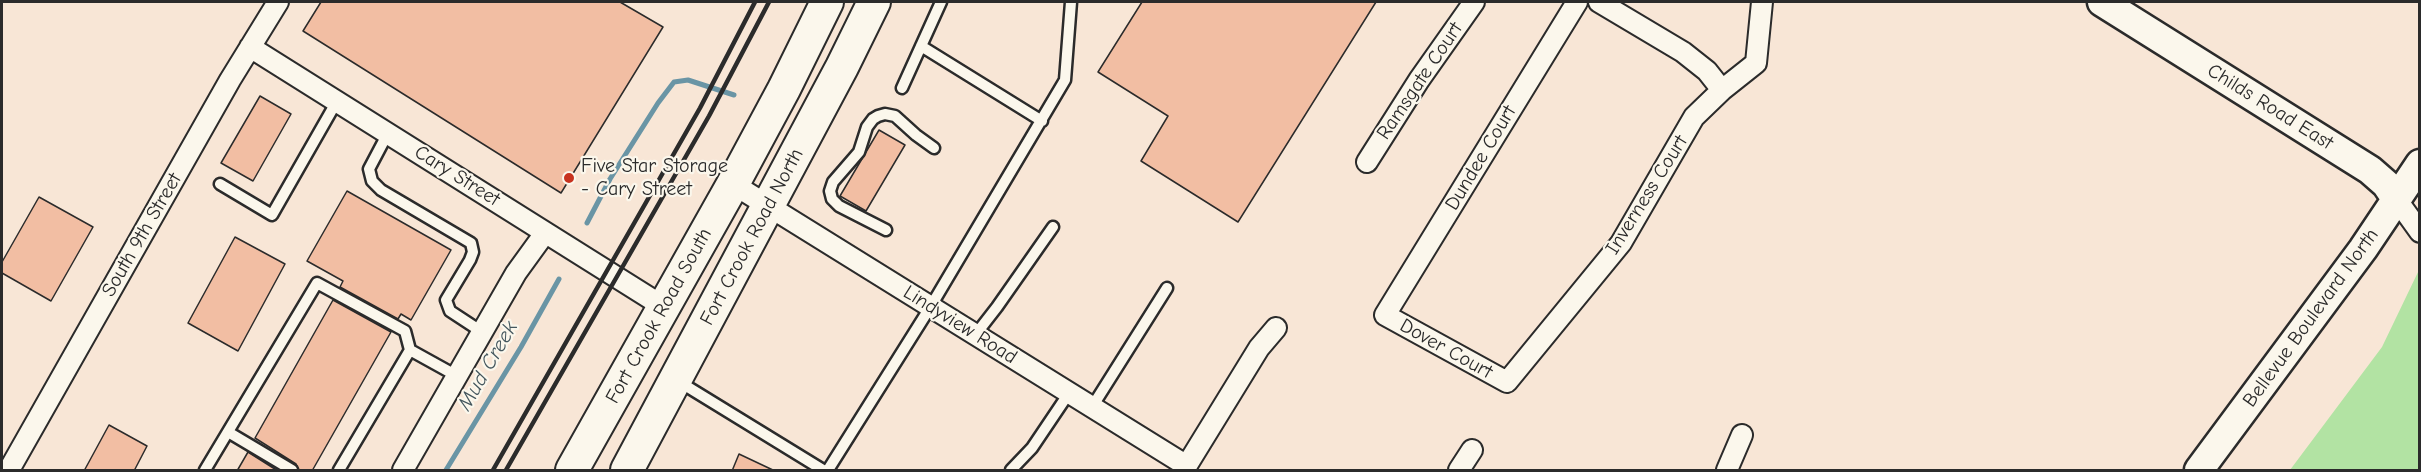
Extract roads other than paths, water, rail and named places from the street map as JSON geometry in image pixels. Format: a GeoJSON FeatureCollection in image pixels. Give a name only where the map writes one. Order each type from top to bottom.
{"type":"FeatureCollection","features":[{"type":"Feature","properties":{"kind":"main road","name":"Fort Crook Road South"},"geometry":{"type":"LineString","coordinates":[[572,471],[733,184],[827,2]]}},
{"type":"Feature","properties":{"kind":"main road","name":"Fort Crook Road North"},"geometry":{"type":"LineString","coordinates":[[627,471],[842,67],[874,2]]}},
{"type":"Feature","properties":{"kind":"main road","name":"Childs Road East"},"geometry":{"type":"LineString","coordinates":[[2102,2],[2370,170],[2386,184],[2397,200]]}},
{"type":"Feature","properties":{"kind":"main road","name":"Bellevue Boulevard North"},"geometry":{"type":"LineString","coordinates":[[2199,471],[2397,200],[2420,164]]}},
{"type":"Feature","properties":{"kind":"street","name":"South 9th Street"},"geometry":{"type":"LineString","coordinates":[[9,471],[250,47],[278,2]]}},
{"type":"Feature","properties":{"kind":"street","name":"Ramsgate Court"},"geometry":{"type":"LineString","coordinates":[[1367,162],[1419,80],[1474,2]]}},
{"type":"Feature","properties":{"kind":"street","name":"Dundee Court"},"geometry":{"type":"LineString","coordinates":[[1385,315],[1577,2]]}},
{"type":"Feature","properties":{"kind":"street"},"geometry":{"type":"LineString","coordinates":[[1599,2],[1683,52],[1707,71],[1722,90]]}},
{"type":"Feature","properties":{"kind":"street","name":"Inverness Court"},"geometry":{"type":"LineString","coordinates":[[1507,382],[1621,243],[1694,117],[1722,90],[1756,63],[1762,2]]}},
{"type":"Feature","properties":{"kind":"street","name":"Cary Street"},"geometry":{"type":"LineString","coordinates":[[250,47],[664,307]]}},
{"type":"Feature","properties":{"kind":"street","name":"Lindyview Road"},"geometry":{"type":"LineString","coordinates":[[733,184],[976,334],[1186,468]]}},
{"type":"Feature","properties":{"kind":"street","name":"Childs Road East"},"geometry":{"type":"LineString","coordinates":[[2397,200],[2420,232]]}},
{"type":"Feature","properties":{"kind":"street"},"geometry":{"type":"LineString","coordinates":[[403,471],[516,273],[545,233]]}},
{"type":"Feature","properties":{"kind":"street","name":"Dover Court"},"geometry":{"type":"LineString","coordinates":[[1385,315],[1507,382]]}},
{"type":"Feature","properties":{"kind":"street"},"geometry":{"type":"LineString","coordinates":[[1186,468],[1259,348],[1276,328]]}},
{"type":"Feature","properties":{"kind":"street"},"geometry":{"type":"LineString","coordinates":[[1728,471],[1742,435]]}},
{"type":"Feature","properties":{"kind":"street"},"geometry":{"type":"LineString","coordinates":[[1459,471],[1472,450]]}},
{"type":"Feature","properties":{"kind":"lane"},"geometry":{"type":"LineString","coordinates":[[902,87],[941,2]]}},
{"type":"Feature","properties":{"kind":"lane"},"geometry":{"type":"LineString","coordinates":[[828,471],[931,306],[1065,80],[1071,2]]}},
{"type":"Feature","properties":{"kind":"lane"},"geometry":{"type":"LineString","coordinates":[[921,46],[1042,121]]}},
{"type":"Feature","properties":{"kind":"lane"},"geometry":{"type":"LineString","coordinates":[[220,184],[272,215],[338,101]]}},
{"type":"Feature","properties":{"kind":"lane"},"geometry":{"type":"LineString","coordinates":[[885,230],[839,206],[832,199],[830,191],[833,182],[859,152],[867,127],[878,116],[885,114],[895,116],[934,148]]}},
{"type":"Feature","properties":{"kind":"lane"},"geometry":{"type":"LineString","coordinates":[[388,133],[369,169],[372,181],[381,190],[471,243],[473,252],[470,260],[446,300],[450,311],[482,332]]}},
{"type":"Feature","properties":{"kind":"lane"},"geometry":{"type":"LineString","coordinates":[[976,334],[1053,226]]}},
{"type":"Feature","properties":{"kind":"lane"},"geometry":{"type":"LineString","coordinates":[[205,471],[317,283],[405,331],[410,350],[339,471]]}},
{"type":"Feature","properties":{"kind":"lane"},"geometry":{"type":"LineString","coordinates":[[1092,407],[1167,288]]}},
{"type":"Feature","properties":{"kind":"lane"},"geometry":{"type":"LineString","coordinates":[[410,350],[457,376]]}},
{"type":"Feature","properties":{"kind":"lane"},"geometry":{"type":"LineString","coordinates":[[676,380],[823,471]]}},
{"type":"Feature","properties":{"kind":"lane"},"geometry":{"type":"LineString","coordinates":[[1011,471],[1032,448],[1070,393]]}},
{"type":"Feature","properties":{"kind":"lane"},"geometry":{"type":"LineString","coordinates":[[228,432],[292,471]]}},
{"type":"Feature","properties":{"kind":"waterway","name":"Mud Creek"},"geometry":{"type":"LineString","coordinates":[[587,223],[610,179],[674,82],[688,80],[734,95]]}},
{"type":"Feature","properties":{"kind":"waterway","name":"Mud Creek"},"geometry":{"type":"LineString","coordinates":[[446,470],[521,347],[559,279]]}},
{"type":"Feature","properties":{"kind":"railway"},"geometry":{"type":"LineString","coordinates":[[493,470],[700,108],[755,2]]}},
{"type":"Feature","properties":{"kind":"railway"},"geometry":{"type":"LineString","coordinates":[[506,470],[709,116],[769,2]]}},
{"type":"Feature","properties":{"kind":"place","name":"Five Star Storage - Cary Street"},"geometry":{"type":"Point","coordinates":[569,178]}}]}
